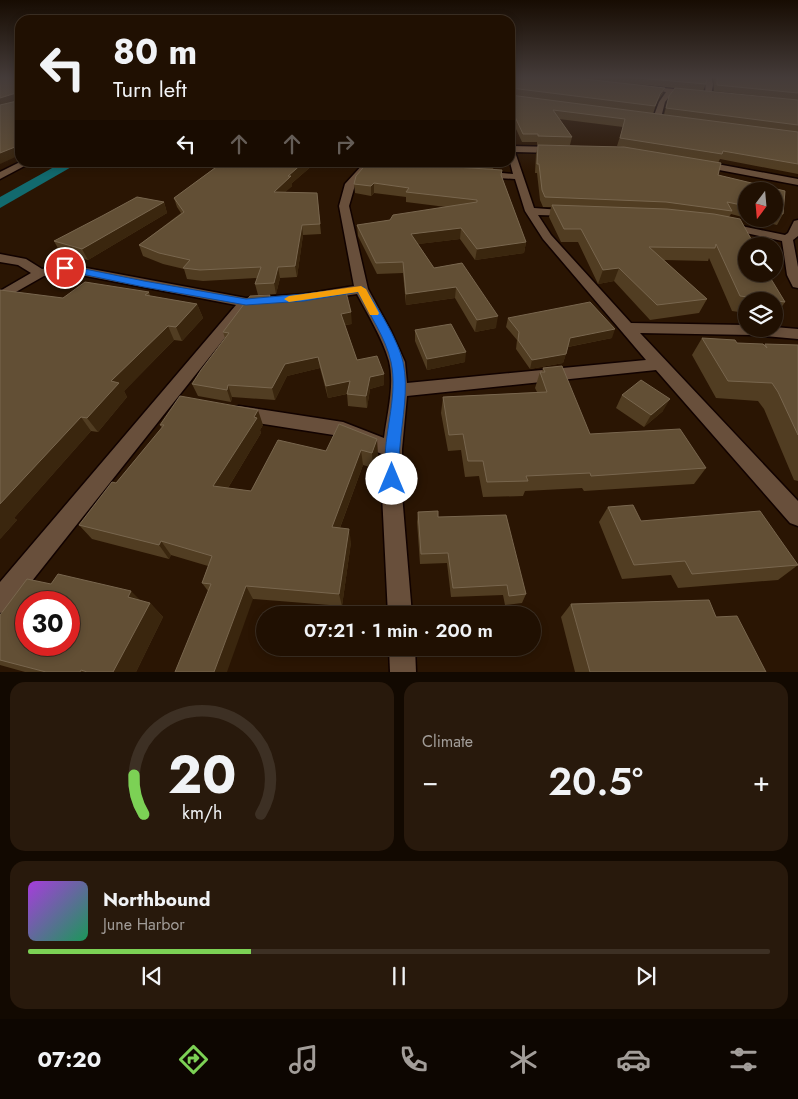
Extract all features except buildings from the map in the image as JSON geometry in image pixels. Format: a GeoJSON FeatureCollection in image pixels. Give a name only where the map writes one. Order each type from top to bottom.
{"type":"FeatureCollection","features":[{"type":"Feature","properties":{"kind":"street"},"geometry":{"type":"LineString","coordinates":[[657,118],[660,108]]}},
{"type":"Feature","properties":{"kind":"street"},"geometry":{"type":"LineString","coordinates":[[648,117],[667,120]]}},
{"type":"Feature","properties":{"kind":"street"},"geometry":{"type":"LineString","coordinates":[[515,149],[565,150]]}},
{"type":"Feature","properties":{"kind":"street"},"geometry":{"type":"LineString","coordinates":[[688,162],[798,182]]}},
{"type":"Feature","properties":{"kind":"street"},"geometry":{"type":"LineString","coordinates":[[515,163],[530,211],[547,236],[581,277],[798,516]]}},
{"type":"Feature","properties":{"kind":"street"},"geometry":{"type":"LineString","coordinates":[[0,176],[18,167]]}},
{"type":"Feature","properties":{"kind":"street"},"geometry":{"type":"LineString","coordinates":[[366,167],[350,184],[344,206],[361,289],[384,331],[397,362],[399,390],[392,449],[392,494],[399,606]]}},
{"type":"Feature","properties":{"kind":"street"},"geometry":{"type":"LineString","coordinates":[[472,174],[520,177]]}},
{"type":"Feature","properties":{"kind":"street"},"geometry":{"type":"LineString","coordinates":[[530,211],[578,213]]}},
{"type":"Feature","properties":{"kind":"street"},"geometry":{"type":"LineString","coordinates":[[717,224],[787,239],[793,235],[798,223]]}},
{"type":"Feature","properties":{"kind":"street"},"geometry":{"type":"LineString","coordinates":[[787,239],[793,275],[798,284]]}},
{"type":"Feature","properties":{"kind":"street"},"geometry":{"type":"LineString","coordinates":[[0,258],[22,262],[40,272]]}},
{"type":"Feature","properties":{"kind":"street"},"geometry":{"type":"LineString","coordinates":[[0,297],[40,272],[65,268],[246,302],[304,298],[361,289]]}},
{"type":"Feature","properties":{"kind":"street"},"geometry":{"type":"LineString","coordinates":[[0,601],[174,400],[246,302]]}},
{"type":"Feature","properties":{"kind":"street"},"geometry":{"type":"LineString","coordinates":[[627,328],[752,330],[798,334]]}},
{"type":"Feature","properties":{"kind":"street"},"geometry":{"type":"LineString","coordinates":[[399,390],[660,364]]}},
{"type":"Feature","properties":{"kind":"street"},"geometry":{"type":"LineString","coordinates":[[226,410],[343,429],[360,438],[392,449]]}},
{"type":"Feature","properties":{"kind":"street"},"geometry":{"type":"LineString","coordinates":[[402,656],[403,672]]}},
{"type":"Feature","properties":{"kind":"waterway"},"geometry":{"type":"LineString","coordinates":[[0,203],[65,167]]}},
{"type":"Feature","properties":{"kind":"slow traffic"},"geometry":{"type":"LineString","coordinates":[[289,299],[361,289],[374,313]]}},
{"type":"Feature","properties":{"kind":"route"},"geometry":{"type":"LineString","coordinates":[[65,268],[246,302],[304,298],[361,289],[384,331],[397,362],[399,390],[392,449],[392,479]]}}]}
